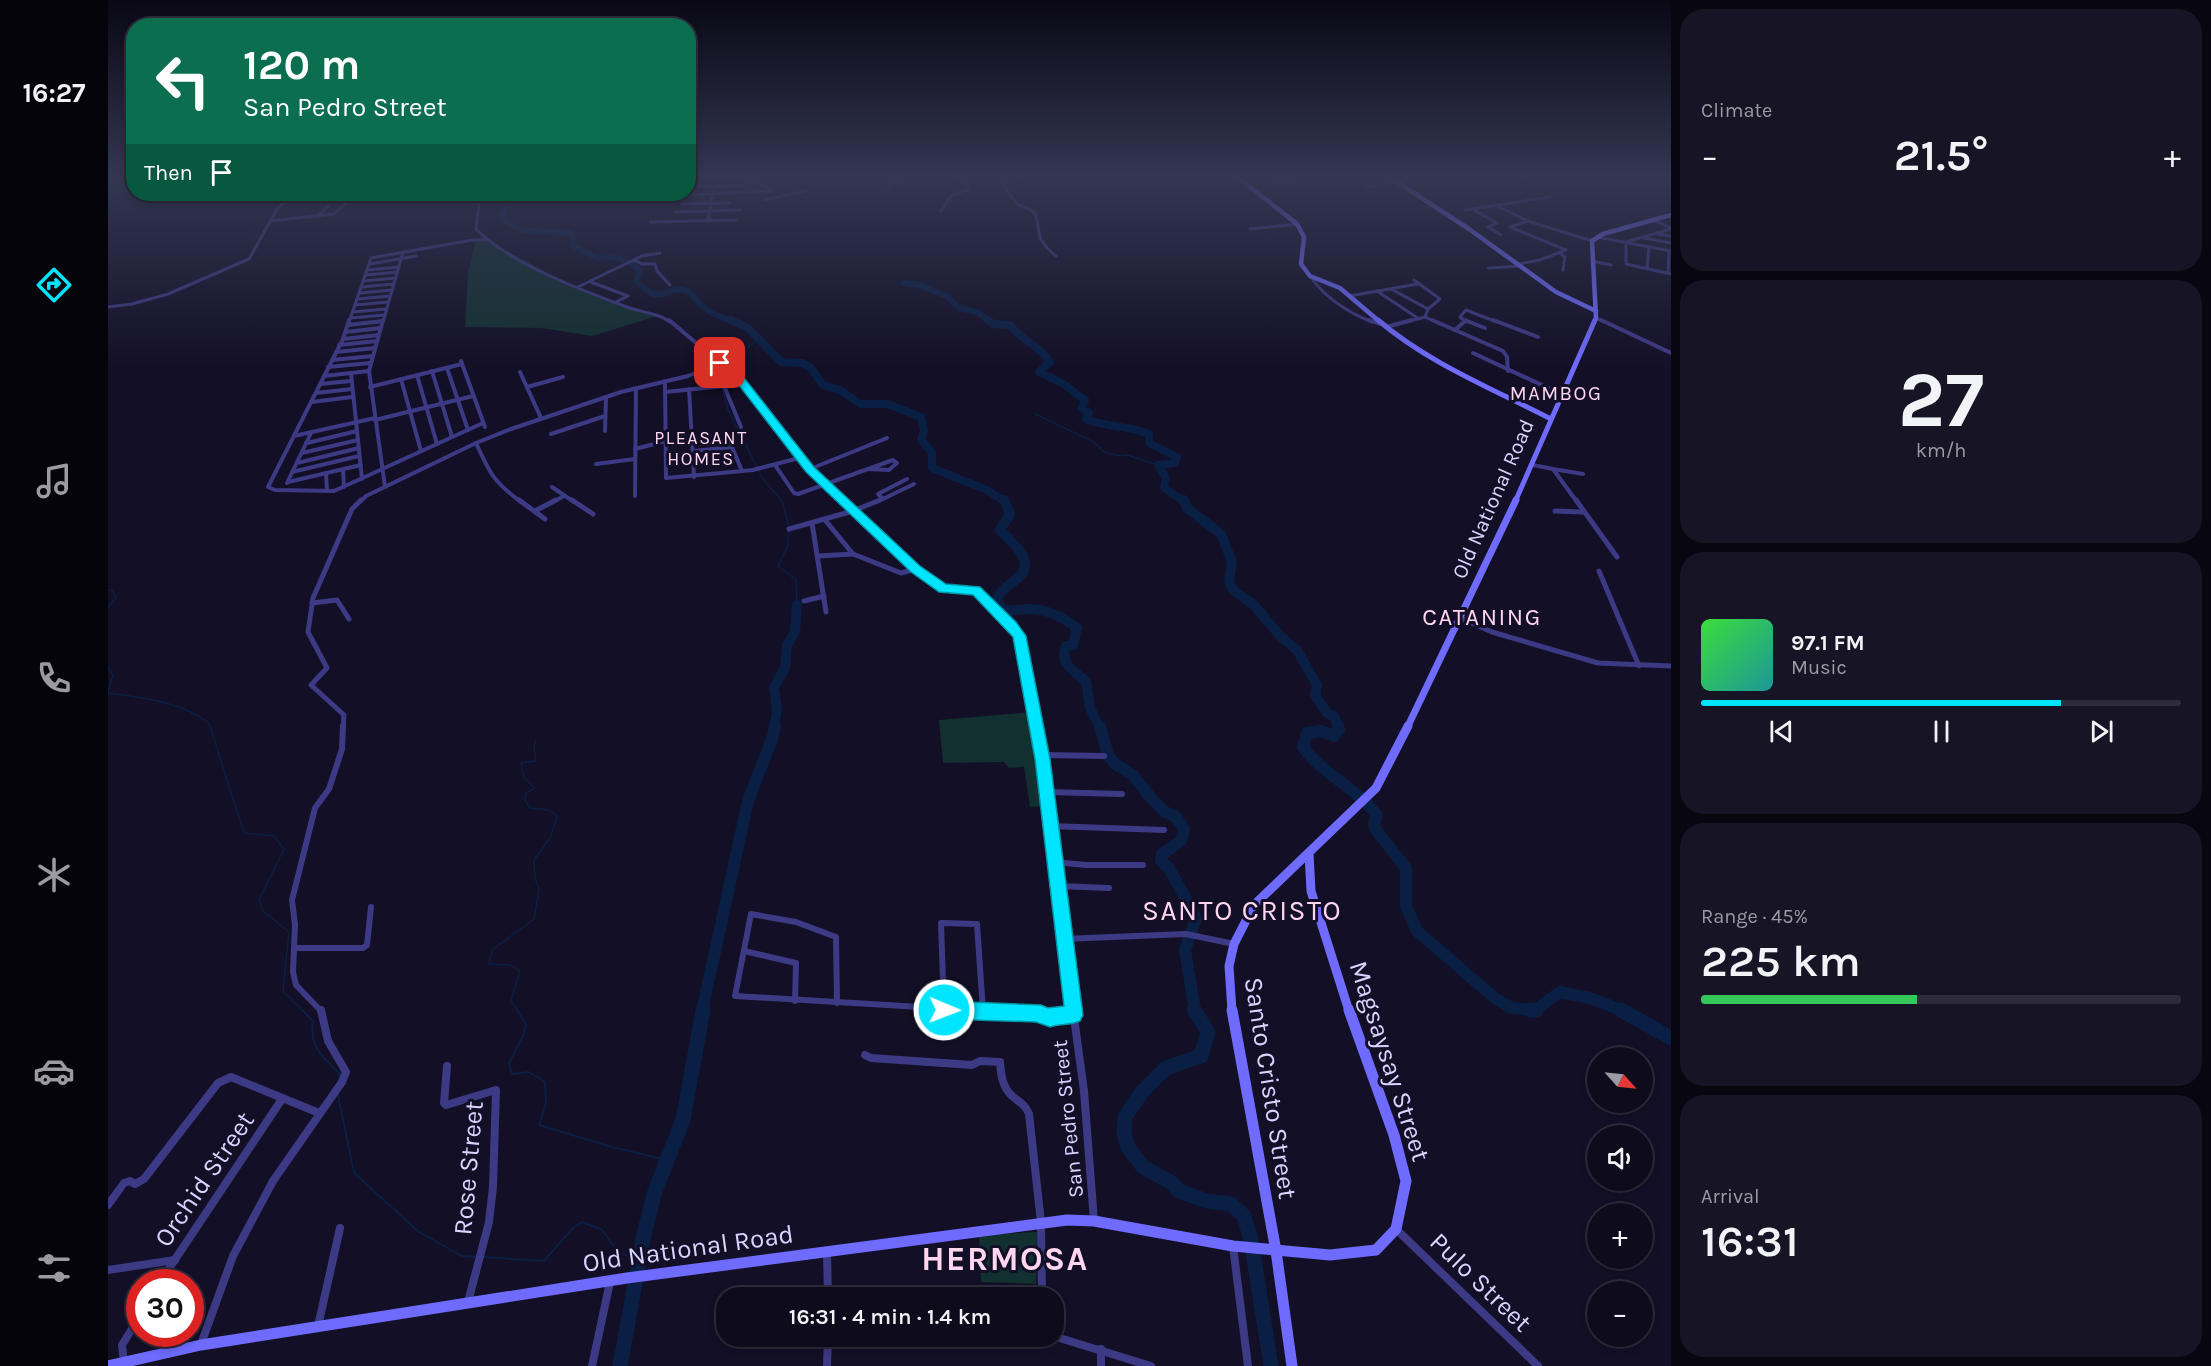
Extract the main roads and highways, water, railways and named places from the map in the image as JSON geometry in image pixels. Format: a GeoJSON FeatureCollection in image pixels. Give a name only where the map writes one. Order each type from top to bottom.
{"type":"FeatureCollection","features":[{"type":"Feature","properties":{"kind":"main road"},"geometry":{"type":"LineString","coordinates":[[1303,242],[1301,264],[1310,276],[1329,282],[1384,326],[1455,370],[1551,419]]}},
{"type":"Feature","properties":{"kind":"main road"},"geometry":{"type":"LineString","coordinates":[[1486,242],[1570,300],[1596,311]]}},
{"type":"Feature","properties":{"kind":"main road","name":"Old National Road"},"geometry":{"type":"LineString","coordinates":[[1309,853],[1381,780],[1533,465],[1561,394],[1596,318],[1592,261],[1595,242]]}},
{"type":"Feature","properties":{"kind":"main road","name":"Santo Cristo Street"},"geometry":{"type":"LineString","coordinates":[[1292,1366],[1276,1251],[1229,993],[1234,944],[1254,905],[1309,853]]}},
{"type":"Feature","properties":{"kind":"main road","name":"Magsaysay Street"},"geometry":{"type":"LineString","coordinates":[[1276,1251],[1330,1255],[1376,1250],[1396,1229],[1406,1181],[1394,1135],[1350,1016],[1311,891],[1309,853]]}},
{"type":"Feature","properties":{"kind":"main road","name":"Old National Road"},"geometry":{"type":"LineString","coordinates":[[108,1366],[124,1362],[144,1362],[201,1345],[610,1280],[1041,1222],[1094,1221],[1233,1246],[1276,1251]]}},
{"type":"Feature","properties":{"kind":"waterway"},"geometry":{"type":"LineString","coordinates":[[573,242],[573,246],[597,258],[615,257],[631,263],[640,271],[636,281],[653,294],[659,295],[680,289],[687,291],[707,310],[734,322]]}},
{"type":"Feature","properties":{"kind":"waterway"},"geometry":{"type":"LineString","coordinates":[[903,283],[920,285],[948,297],[959,308],[977,312],[990,322]]}},
{"type":"Feature","properties":{"kind":"waterway"},"geometry":{"type":"LineString","coordinates":[[731,320],[748,328],[781,362],[802,363],[811,368],[823,385],[840,390],[860,404],[888,404],[921,417],[924,430],[921,440],[932,452],[932,468],[987,490],[1005,502]]}},
{"type":"Feature","properties":{"kind":"waterway"},"geometry":{"type":"LineString","coordinates":[[988,320],[993,324],[1010,325],[1046,356],[1050,362],[1039,372],[1062,383],[1085,400],[1082,408],[1089,413],[1086,419],[1149,434],[1149,443],[1177,457],[1175,463],[1158,465],[1166,478],[1164,488],[1185,502]]}},
{"type":"Feature","properties":{"kind":"waterway"},"geometry":{"type":"LineString","coordinates":[[724,386],[730,360],[758,340]]}},
{"type":"Feature","properties":{"kind":"waterway"},"geometry":{"type":"LineString","coordinates":[[723,390],[728,410],[763,479],[782,501],[788,523],[788,545],[778,566],[796,580],[797,605]]}},
{"type":"Feature","properties":{"kind":"waterway"},"geometry":{"type":"LineString","coordinates":[[1035,414],[1094,442],[1104,452],[1120,456],[1127,455],[1158,465]]}},
{"type":"Feature","properties":{"kind":"waterway"},"geometry":{"type":"LineString","coordinates":[[1005,502],[1010,514],[1000,530],[1021,552],[1025,565],[1018,578],[997,598],[1001,608],[1011,611],[1042,610],[1060,617],[1077,628],[1073,645],[1066,646],[1064,658],[1069,666],[1086,681],[1090,708],[1100,728]]}},
{"type":"Feature","properties":{"kind":"waterway"},"geometry":{"type":"LineString","coordinates":[[1185,502],[1187,508],[1221,534],[1232,562],[1229,581],[1233,590],[1254,605],[1281,637],[1297,650],[1317,685],[1315,695],[1327,713],[1335,717],[1338,728]]}},
{"type":"Feature","properties":{"kind":"waterway"},"geometry":{"type":"LineString","coordinates":[[108,590],[113,591],[116,598],[108,607]]}},
{"type":"Feature","properties":{"kind":"waterway"},"geometry":{"type":"LineString","coordinates":[[774,728],[777,710],[774,687],[785,668],[787,645],[795,632],[797,605]]}},
{"type":"Feature","properties":{"kind":"waterway"},"geometry":{"type":"LineString","coordinates":[[108,667],[113,675],[108,691]]}},
{"type":"Feature","properties":{"kind":"waterway"},"geometry":{"type":"LineString","coordinates":[[108,693],[173,705],[209,723],[244,833],[274,836],[284,849],[259,900],[263,911],[289,932],[283,991],[313,1021],[315,1044],[322,1056],[339,1073],[339,1081]]}},
{"type":"Feature","properties":{"kind":"waterway"},"geometry":{"type":"LineString","coordinates":[[702,1011],[748,801],[775,726]]}},
{"type":"Feature","properties":{"kind":"waterway"},"geometry":{"type":"LineString","coordinates":[[1100,726],[1108,755],[1115,764],[1133,775],[1151,798],[1165,812],[1175,816],[1184,829],[1181,841],[1162,854],[1161,861],[1169,868],[1196,918],[1185,950],[1195,1011]]}},
{"type":"Feature","properties":{"kind":"waterway"},"geometry":{"type":"LineString","coordinates":[[1338,726],[1339,730],[1334,736],[1320,731],[1307,733],[1303,747],[1320,766],[1359,796],[1377,815],[1374,824],[1376,830],[1406,868],[1406,906],[1417,931],[1496,999],[1512,1008],[1535,1010]]}},
{"type":"Feature","properties":{"kind":"waterway"},"geometry":{"type":"LineString","coordinates":[[518,1011],[511,1001],[520,971],[510,965],[489,964],[492,950],[534,919],[539,890],[535,878],[534,860],[550,838],[557,816],[549,810],[530,808],[525,800],[526,793],[535,788],[524,778],[521,763],[536,761],[534,746],[536,739]]}},
{"type":"Feature","properties":{"kind":"waterway"},"geometry":{"type":"LineString","coordinates":[[1535,1010],[1560,992],[1590,998],[1624,1011]]}},
{"type":"Feature","properties":{"kind":"waterway"},"geometry":{"type":"LineString","coordinates":[[517,1010],[526,1024],[524,1034],[509,1063],[512,1074],[529,1072],[545,1082],[546,1103],[539,1125],[612,1147],[667,1160]]}},
{"type":"Feature","properties":{"kind":"waterway"},"geometry":{"type":"LineString","coordinates":[[620,1366],[644,1234],[655,1191],[683,1120],[703,1010]]}},
{"type":"Feature","properties":{"kind":"waterway"},"geometry":{"type":"LineString","coordinates":[[1194,1010],[1208,1032],[1201,1056],[1166,1068],[1141,1093],[1125,1117],[1124,1133],[1128,1147],[1143,1167],[1172,1183],[1179,1191],[1207,1201],[1231,1204],[1244,1216],[1251,1240],[1271,1366]]}},
{"type":"Feature","properties":{"kind":"waterway"},"geometry":{"type":"LineString","coordinates":[[1530,1010],[1535,1010]]}},
{"type":"Feature","properties":{"kind":"waterway"},"geometry":{"type":"LineString","coordinates":[[1621,1010],[1671,1038]]}},
{"type":"Feature","properties":{"kind":"waterway"},"geometry":{"type":"LineString","coordinates":[[338,1095],[354,1173],[419,1232],[462,1256],[477,1257]]}},
{"type":"Feature","properties":{"kind":"waterway"},"geometry":{"type":"LineString","coordinates":[[482,1257],[544,1261],[572,1229],[582,1222],[602,1230],[619,1253],[640,1259]]}},
{"type":"Feature","properties":{"kind":"district","name":"MAMBOG"},"geometry":{"type":"Point","coordinates":[1556,393]}},
{"type":"Feature","properties":{"kind":"district","name":"PLEASANT HOMES"},"geometry":{"type":"Point","coordinates":[701,448]}},
{"type":"Feature","properties":{"kind":"district","name":"CATANING"},"geometry":{"type":"Point","coordinates":[1482,617]}},
{"type":"Feature","properties":{"kind":"district","name":"SANTO CRISTO"},"geometry":{"type":"Point","coordinates":[1242,910]}},
{"type":"Feature","properties":{"kind":"district","name":"HERMOSA"},"geometry":{"type":"Point","coordinates":[1005,1258]}}]}
